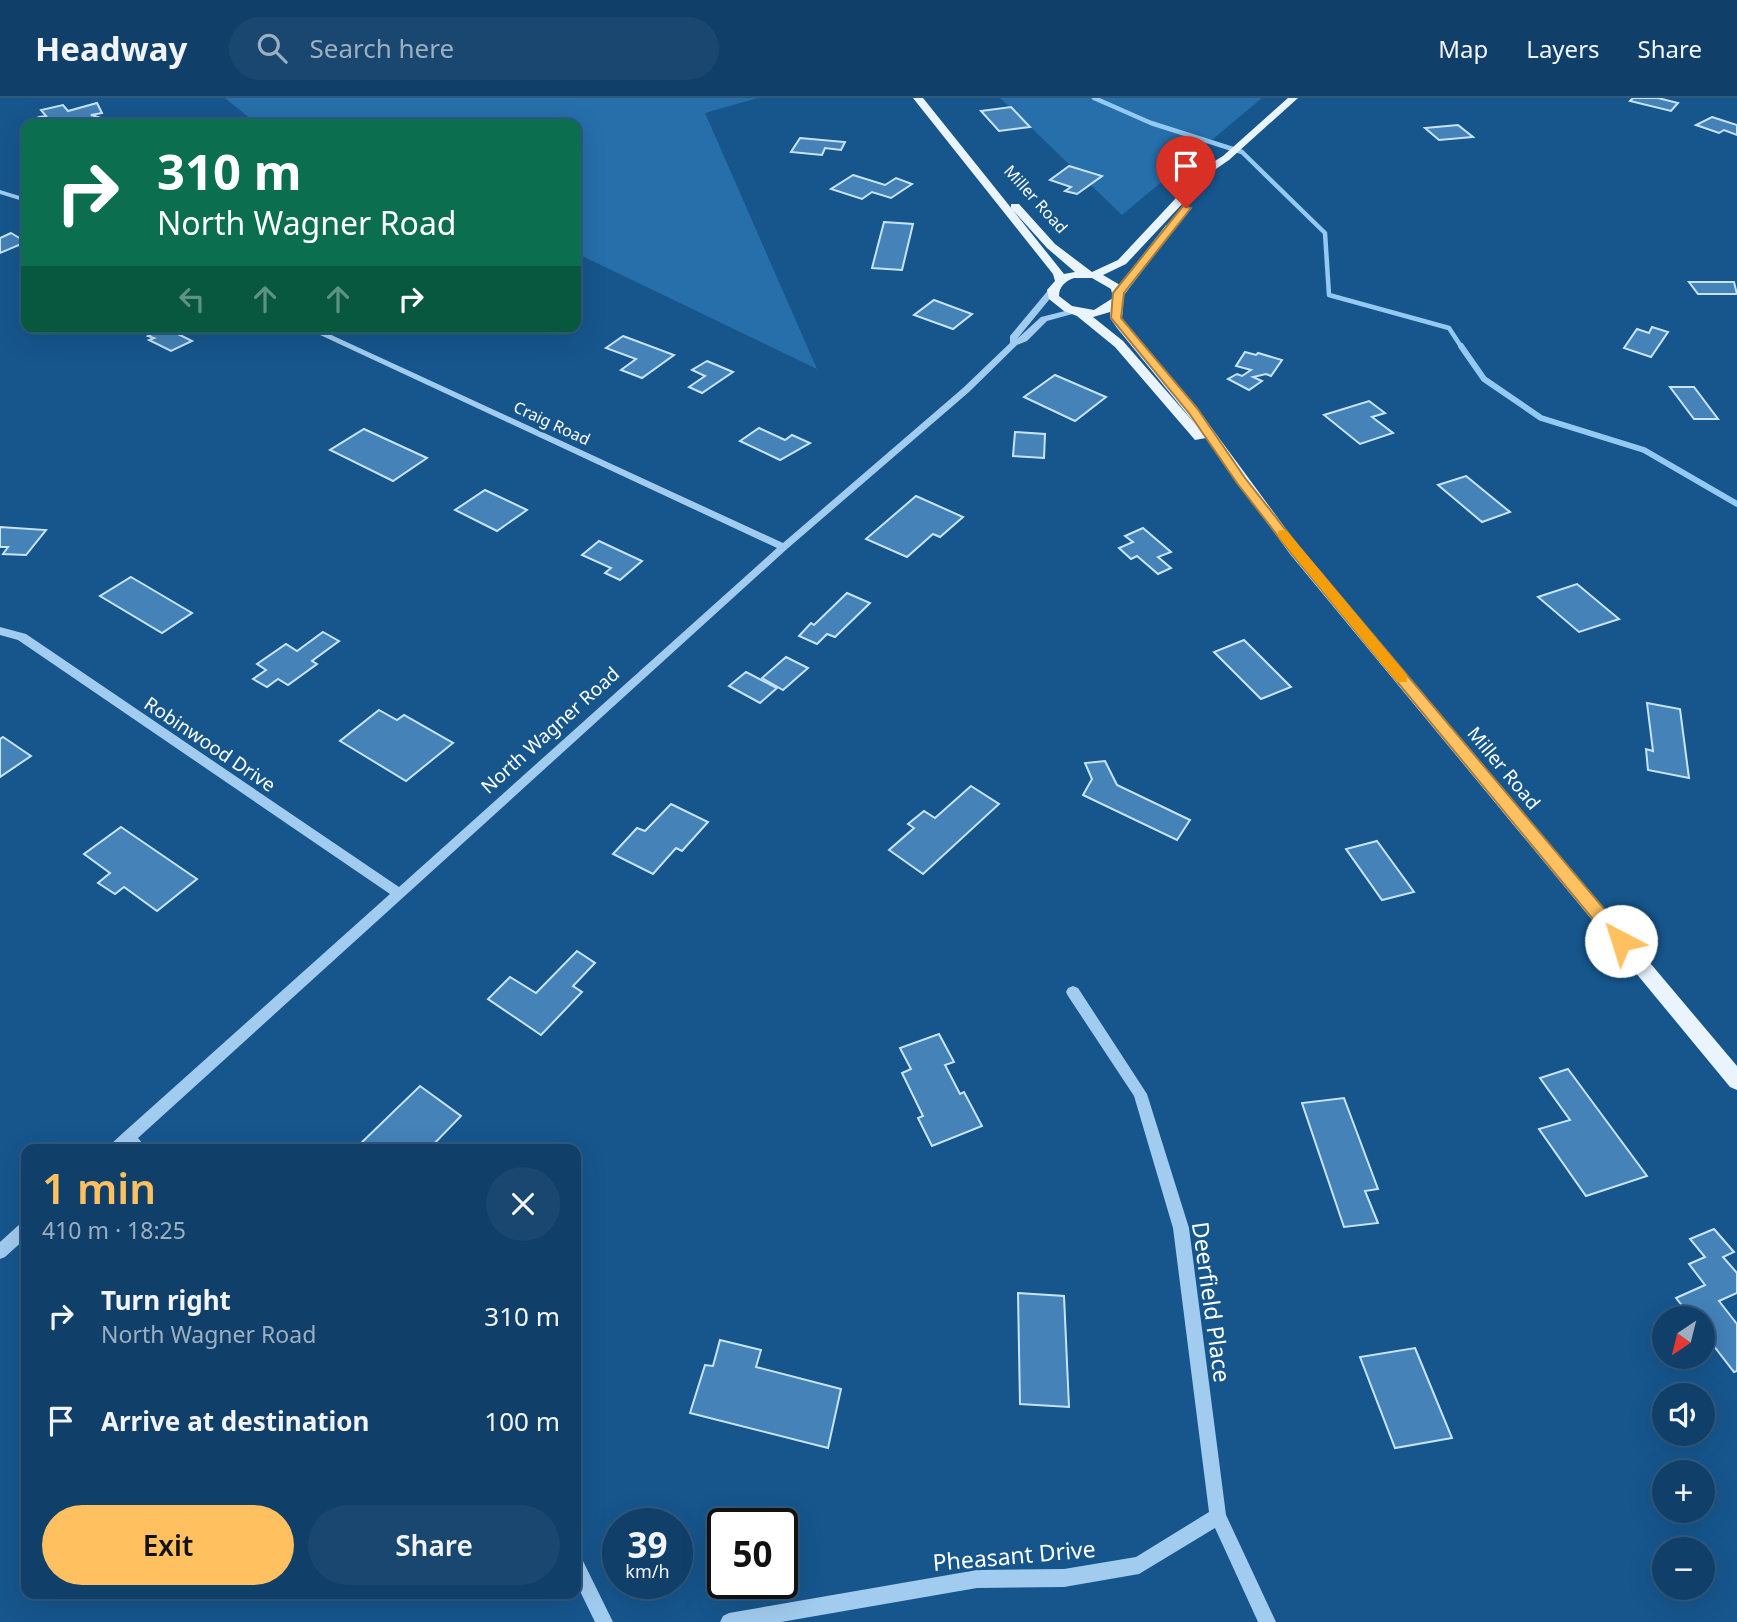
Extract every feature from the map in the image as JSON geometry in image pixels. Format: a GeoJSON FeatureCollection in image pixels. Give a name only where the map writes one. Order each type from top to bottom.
{"type":"FeatureCollection","features":[{"type":"Feature","properties":{"kind":"main road","name":"Miller Road"},"geometry":{"type":"LineString","coordinates":[[918,98],[960,148],[1023,234],[1058,273],[1053,297],[1057,302],[1077,312],[1119,344],[1209,448],[1241,480]]}},
{"type":"Feature","properties":{"kind":"main road"},"geometry":{"type":"LineString","coordinates":[[1057,285],[1122,262],[1209,169],[1228,156],[1293,98]]}},
{"type":"Feature","properties":{"kind":"main road","name":"Miller Road"},"geometry":{"type":"LineString","coordinates":[[960,148],[972,156],[1051,246],[1090,275],[1110,282],[1117,298],[1116,318],[1121,327],[1193,411],[1295,551],[1737,1081]]}},
{"type":"Feature","properties":{"kind":"main road"},"geometry":{"type":"LineString","coordinates":[[1077,312],[1097,313],[1117,298],[1158,240],[1224,165],[1228,156]]}},
{"type":"Feature","properties":{"kind":"street"},"geometry":{"type":"LineString","coordinates":[[0,192],[21,198]]}},
{"type":"Feature","properties":{"kind":"street","name":"North Wagner Road"},"geometry":{"type":"LineString","coordinates":[[1014,343],[1013,338],[1057,285]]}},
{"type":"Feature","properties":{"kind":"street","name":"North Wagner Road"},"geometry":{"type":"LineString","coordinates":[[122,1144],[398,892],[784,547],[966,390],[1014,343],[1024,339],[1044,319],[1077,312]]}},
{"type":"Feature","properties":{"kind":"street","name":"Craig Road"},"geometry":{"type":"LineString","coordinates":[[320,333],[784,547]]}},
{"type":"Feature","properties":{"kind":"street","name":"Robinwood Drive"},"geometry":{"type":"LineString","coordinates":[[0,631],[22,637],[398,892]]}},
{"type":"Feature","properties":{"kind":"street","name":"Deerfield Place"},"geometry":{"type":"LineString","coordinates":[[1073,992],[1140,1094],[1181,1228],[1218,1516]]}},
{"type":"Feature","properties":{"kind":"street"},"geometry":{"type":"LineString","coordinates":[[128,1139],[134,1144]]}},
{"type":"Feature","properties":{"kind":"street"},"geometry":{"type":"LineString","coordinates":[[0,1252],[21,1233]]}},
{"type":"Feature","properties":{"kind":"street"},"geometry":{"type":"LineString","coordinates":[[1218,1516],[1267,1622]]}},
{"type":"Feature","properties":{"kind":"street","name":"Pheasant Drive"},"geometry":{"type":"LineString","coordinates":[[729,1622],[977,1579],[1063,1578],[1139,1565],[1218,1516]]}},
{"type":"Feature","properties":{"kind":"street"},"geometry":{"type":"LineString","coordinates":[[581,1575],[604,1622]]}},
{"type":"Feature","properties":{"kind":"shaded area"},"geometry":{"type":"Polygon","coordinates":[[[225,98],[758,98],[705,113],[817,369],[581,255],[581,119],[251,119],[225,98]]]}},
{"type":"Feature","properties":{"kind":"shaded area"},"geometry":{"type":"Polygon","coordinates":[[[1000,98],[1262,98],[1122,215],[1000,98]]]}},
{"type":"Feature","properties":{"kind":"building"},"geometry":{"type":"Polygon","coordinates":[[[1633,98],[1658,98],[1678,103],[1671,111],[1630,101],[1633,98]]]}},
{"type":"Feature","properties":{"kind":"building"},"geometry":{"type":"Polygon","coordinates":[[[97,103],[102,113],[91,115],[104,119],[39,117],[46,116],[41,110],[63,105],[68,111],[97,103]]]}},
{"type":"Feature","properties":{"kind":"building"},"geometry":{"type":"Polygon","coordinates":[[[1011,107],[1030,127],[999,131],[981,111],[1011,107]]]}},
{"type":"Feature","properties":{"kind":"building"},"geometry":{"type":"Polygon","coordinates":[[[1712,117],[1737,125],[1737,135],[1724,130],[1719,133],[1696,125],[1712,117]]]}},
{"type":"Feature","properties":{"kind":"building"},"geometry":{"type":"Polygon","coordinates":[[[1458,125],[1473,137],[1439,140],[1425,128],[1458,125]]]}},
{"type":"Feature","properties":{"kind":"building"},"geometry":{"type":"Polygon","coordinates":[[[800,138],[845,142],[841,150],[825,148],[822,155],[791,152],[800,138]]]}},
{"type":"Feature","properties":{"kind":"building"},"geometry":{"type":"Polygon","coordinates":[[[1069,166],[1102,176],[1077,194],[1065,191],[1071,187],[1050,180],[1069,166]]]}},
{"type":"Feature","properties":{"kind":"building"},"geometry":{"type":"Polygon","coordinates":[[[853,175],[885,185],[896,178],[912,184],[891,198],[872,192],[862,199],[831,189],[853,175]]]}},
{"type":"Feature","properties":{"kind":"building"},"geometry":{"type":"Polygon","coordinates":[[[884,222],[913,224],[902,270],[872,268],[884,222]]]}},
{"type":"Feature","properties":{"kind":"building"},"geometry":{"type":"Polygon","coordinates":[[[11,233],[21,239],[21,244],[0,253],[0,238],[11,233]]]}},
{"type":"Feature","properties":{"kind":"building"},"geometry":{"type":"Polygon","coordinates":[[[1689,282],[1734,282],[1737,294],[1698,294],[1689,282]]]}},
{"type":"Feature","properties":{"kind":"building"},"geometry":{"type":"Polygon","coordinates":[[[934,300],[972,314],[953,329],[914,315],[934,300]]]}},
{"type":"Feature","properties":{"kind":"building"},"geometry":{"type":"Polygon","coordinates":[[[1652,327],[1668,332],[1651,357],[1624,348],[1637,329],[1649,333],[1652,327]]]}},
{"type":"Feature","properties":{"kind":"building"},"geometry":{"type":"Polygon","coordinates":[[[154,333],[176,333],[192,341],[171,351],[149,340],[154,338],[148,336],[154,333]]]}},
{"type":"Feature","properties":{"kind":"building"},"geometry":{"type":"Polygon","coordinates":[[[623,336],[674,355],[642,378],[621,370],[636,359],[606,348],[623,336]]]}},
{"type":"Feature","properties":{"kind":"building"},"geometry":{"type":"Polygon","coordinates":[[[1245,352],[1282,360],[1271,376],[1266,374],[1253,377],[1262,381],[1249,390],[1228,379],[1237,374],[1242,376],[1251,370],[1236,366],[1245,352]]]}},
{"type":"Feature","properties":{"kind":"building"},"geometry":{"type":"Polygon","coordinates":[[[707,361],[733,372],[702,393],[689,387],[705,376],[692,370],[707,361]]]}},
{"type":"Feature","properties":{"kind":"building"},"geometry":{"type":"Polygon","coordinates":[[[1055,375],[1106,397],[1075,421],[1024,397],[1055,375]]]}},
{"type":"Feature","properties":{"kind":"building"},"geometry":{"type":"Polygon","coordinates":[[[1670,387],[1694,387],[1718,419],[1694,419],[1670,387]]]}},
{"type":"Feature","properties":{"kind":"building"},"geometry":{"type":"Polygon","coordinates":[[[1369,401],[1385,413],[1372,417],[1393,433],[1360,444],[1324,415],[1369,401]]]}},
{"type":"Feature","properties":{"kind":"building"},"geometry":{"type":"Polygon","coordinates":[[[759,428],[785,440],[792,435],[810,443],[780,460],[740,441],[759,428]]]}},
{"type":"Feature","properties":{"kind":"building"},"geometry":{"type":"Polygon","coordinates":[[[364,429],[427,458],[393,481],[330,450],[364,429]]]}},
{"type":"Feature","properties":{"kind":"building"},"geometry":{"type":"Polygon","coordinates":[[[1015,432],[1045,434],[1044,458],[1013,456],[1015,432]]]}},
{"type":"Feature","properties":{"kind":"building"},"geometry":{"type":"Polygon","coordinates":[[[1466,476],[1510,512],[1482,522],[1438,485],[1466,476]]]}},
{"type":"Feature","properties":{"kind":"building"},"geometry":{"type":"Polygon","coordinates":[[[485,490],[527,510],[497,531],[455,510],[485,490]]]}},
{"type":"Feature","properties":{"kind":"building"},"geometry":{"type":"Polygon","coordinates":[[[916,496],[963,517],[940,537],[933,534],[907,557],[866,539],[916,496]]]}},
{"type":"Feature","properties":{"kind":"building"},"geometry":{"type":"Polygon","coordinates":[[[0,527],[46,530],[26,555],[3,554],[8,547],[0,547],[0,527]]]}},
{"type":"Feature","properties":{"kind":"building"},"geometry":{"type":"Polygon","coordinates":[[[1143,528],[1171,552],[1158,557],[1171,568],[1158,574],[1137,556],[1131,559],[1119,548],[1133,542],[1125,536],[1143,528]]]}},
{"type":"Feature","properties":{"kind":"building"},"geometry":{"type":"Polygon","coordinates":[[[599,541],[642,561],[620,580],[605,573],[611,568],[582,555],[599,541]]]}},
{"type":"Feature","properties":{"kind":"building"},"geometry":{"type":"Polygon","coordinates":[[[131,577],[192,613],[162,633],[100,596],[131,577]]]}},
{"type":"Feature","properties":{"kind":"building"},"geometry":{"type":"Polygon","coordinates":[[[1577,584],[1619,619],[1579,632],[1538,597],[1577,584]]]}},
{"type":"Feature","properties":{"kind":"building"},"geometry":{"type":"Polygon","coordinates":[[[847,593],[870,603],[835,637],[827,634],[817,644],[799,636],[811,623],[814,625],[847,593]]]}},
{"type":"Feature","properties":{"kind":"building"},"geometry":{"type":"Polygon","coordinates":[[[323,632],[339,641],[312,661],[317,664],[288,685],[278,679],[267,687],[253,679],[266,670],[257,664],[286,644],[297,651],[323,632]]]}},
{"type":"Feature","properties":{"kind":"building"},"geometry":{"type":"Polygon","coordinates":[[[1244,640],[1291,687],[1261,699],[1214,652],[1244,640]]]}},
{"type":"Feature","properties":{"kind":"building"},"geometry":{"type":"Polygon","coordinates":[[[786,657],[808,668],[783,690],[762,678],[786,657]]]}},
{"type":"Feature","properties":{"kind":"building"},"geometry":{"type":"Polygon","coordinates":[[[746,672],[777,688],[760,703],[729,686],[746,672]]]}},
{"type":"Feature","properties":{"kind":"building"},"geometry":{"type":"Polygon","coordinates":[[[1647,703],[1680,709],[1689,778],[1648,770],[1646,749],[1653,751],[1647,703]]]}},
{"type":"Feature","properties":{"kind":"building"},"geometry":{"type":"Polygon","coordinates":[[[379,710],[397,720],[404,715],[453,743],[406,781],[340,741],[379,710]]]}},
{"type":"Feature","properties":{"kind":"building"},"geometry":{"type":"Polygon","coordinates":[[[3,737],[31,756],[0,777],[0,739],[3,737]]]}},
{"type":"Feature","properties":{"kind":"building"},"geometry":{"type":"Polygon","coordinates":[[[1105,761],[1117,785],[1190,820],[1177,840],[1083,795],[1092,779],[1085,763],[1105,761]]]}},
{"type":"Feature","properties":{"kind":"building"},"geometry":{"type":"Polygon","coordinates":[[[971,786],[999,804],[923,874],[889,850],[914,828],[908,824],[924,811],[935,818],[971,786]]]}},
{"type":"Feature","properties":{"kind":"building"},"geometry":{"type":"Polygon","coordinates":[[[671,804],[708,822],[682,851],[676,848],[653,874],[613,854],[637,828],[645,831],[671,804]]]}},
{"type":"Feature","properties":{"kind":"building"},"geometry":{"type":"Polygon","coordinates":[[[121,827],[197,879],[157,911],[124,887],[115,894],[98,883],[110,873],[84,854],[121,827]]]}},
{"type":"Feature","properties":{"kind":"building"},"geometry":{"type":"Polygon","coordinates":[[[1377,841],[1414,892],[1382,900],[1346,849],[1377,841]]]}},
{"type":"Feature","properties":{"kind":"building"},"geometry":{"type":"Polygon","coordinates":[[[577,951],[595,963],[573,986],[582,992],[541,1035],[488,999],[510,977],[536,993],[577,951]]]}},
{"type":"Feature","properties":{"kind":"building"},"geometry":{"type":"Polygon","coordinates":[[[939,1034],[954,1062],[945,1065],[960,1094],[964,1092],[982,1126],[932,1146],[918,1118],[923,1116],[902,1073],[911,1069],[900,1048],[939,1034]]]}},
{"type":"Feature","properties":{"kind":"building"},"geometry":{"type":"Polygon","coordinates":[[[1568,1069],[1647,1176],[1586,1196],[1539,1129],[1570,1120],[1540,1078],[1568,1069]]]}},
{"type":"Feature","properties":{"kind":"building"},"geometry":{"type":"Polygon","coordinates":[[[420,1086],[461,1116],[434,1144],[360,1144],[420,1086]]]}},
{"type":"Feature","properties":{"kind":"building"},"geometry":{"type":"Polygon","coordinates":[[[1344,1098],[1378,1189],[1365,1191],[1378,1223],[1344,1227],[1302,1103],[1344,1098]]]}},
{"type":"Feature","properties":{"kind":"building"},"geometry":{"type":"Polygon","coordinates":[[[1714,1229],[1734,1252],[1723,1257],[1737,1273],[1737,1293],[1719,1301],[1737,1324],[1737,1371],[1734,1372],[1715,1347],[1715,1306],[1682,1306],[1676,1298],[1705,1285],[1689,1264],[1705,1257],[1690,1239],[1714,1229]]]}},
{"type":"Feature","properties":{"kind":"building"},"geometry":{"type":"Polygon","coordinates":[[[1018,1293],[1064,1296],[1069,1407],[1020,1404],[1018,1293]]]}},
{"type":"Feature","properties":{"kind":"building"},"geometry":{"type":"Polygon","coordinates":[[[720,1340],[761,1350],[756,1367],[841,1389],[828,1448],[690,1413],[705,1365],[713,1366],[720,1340]]]}},
{"type":"Feature","properties":{"kind":"building"},"geometry":{"type":"Polygon","coordinates":[[[1415,1348],[1452,1438],[1395,1448],[1360,1357],[1415,1348]]]}},
{"type":"Feature","properties":{"kind":"waterway"},"geometry":{"type":"LineString","coordinates":[[1094,98],[1151,123],[1242,152],[1325,233],[1329,295],[1449,328],[1462,348]]}},
{"type":"Feature","properties":{"kind":"waterway"},"geometry":{"type":"LineString","coordinates":[[1461,346],[1484,379],[1541,418],[1644,450],[1737,504]]}},
{"type":"Feature","properties":{"kind":"slow traffic"},"geometry":{"type":"LineString","coordinates":[[1282,534],[1402,678]]}},
{"type":"Feature","properties":{"kind":"route"},"geometry":{"type":"LineString","coordinates":[[1186,208],[1158,240],[1129,283],[1119,293],[1116,318],[1193,411],[1295,551],[1621,941]]}}]}
